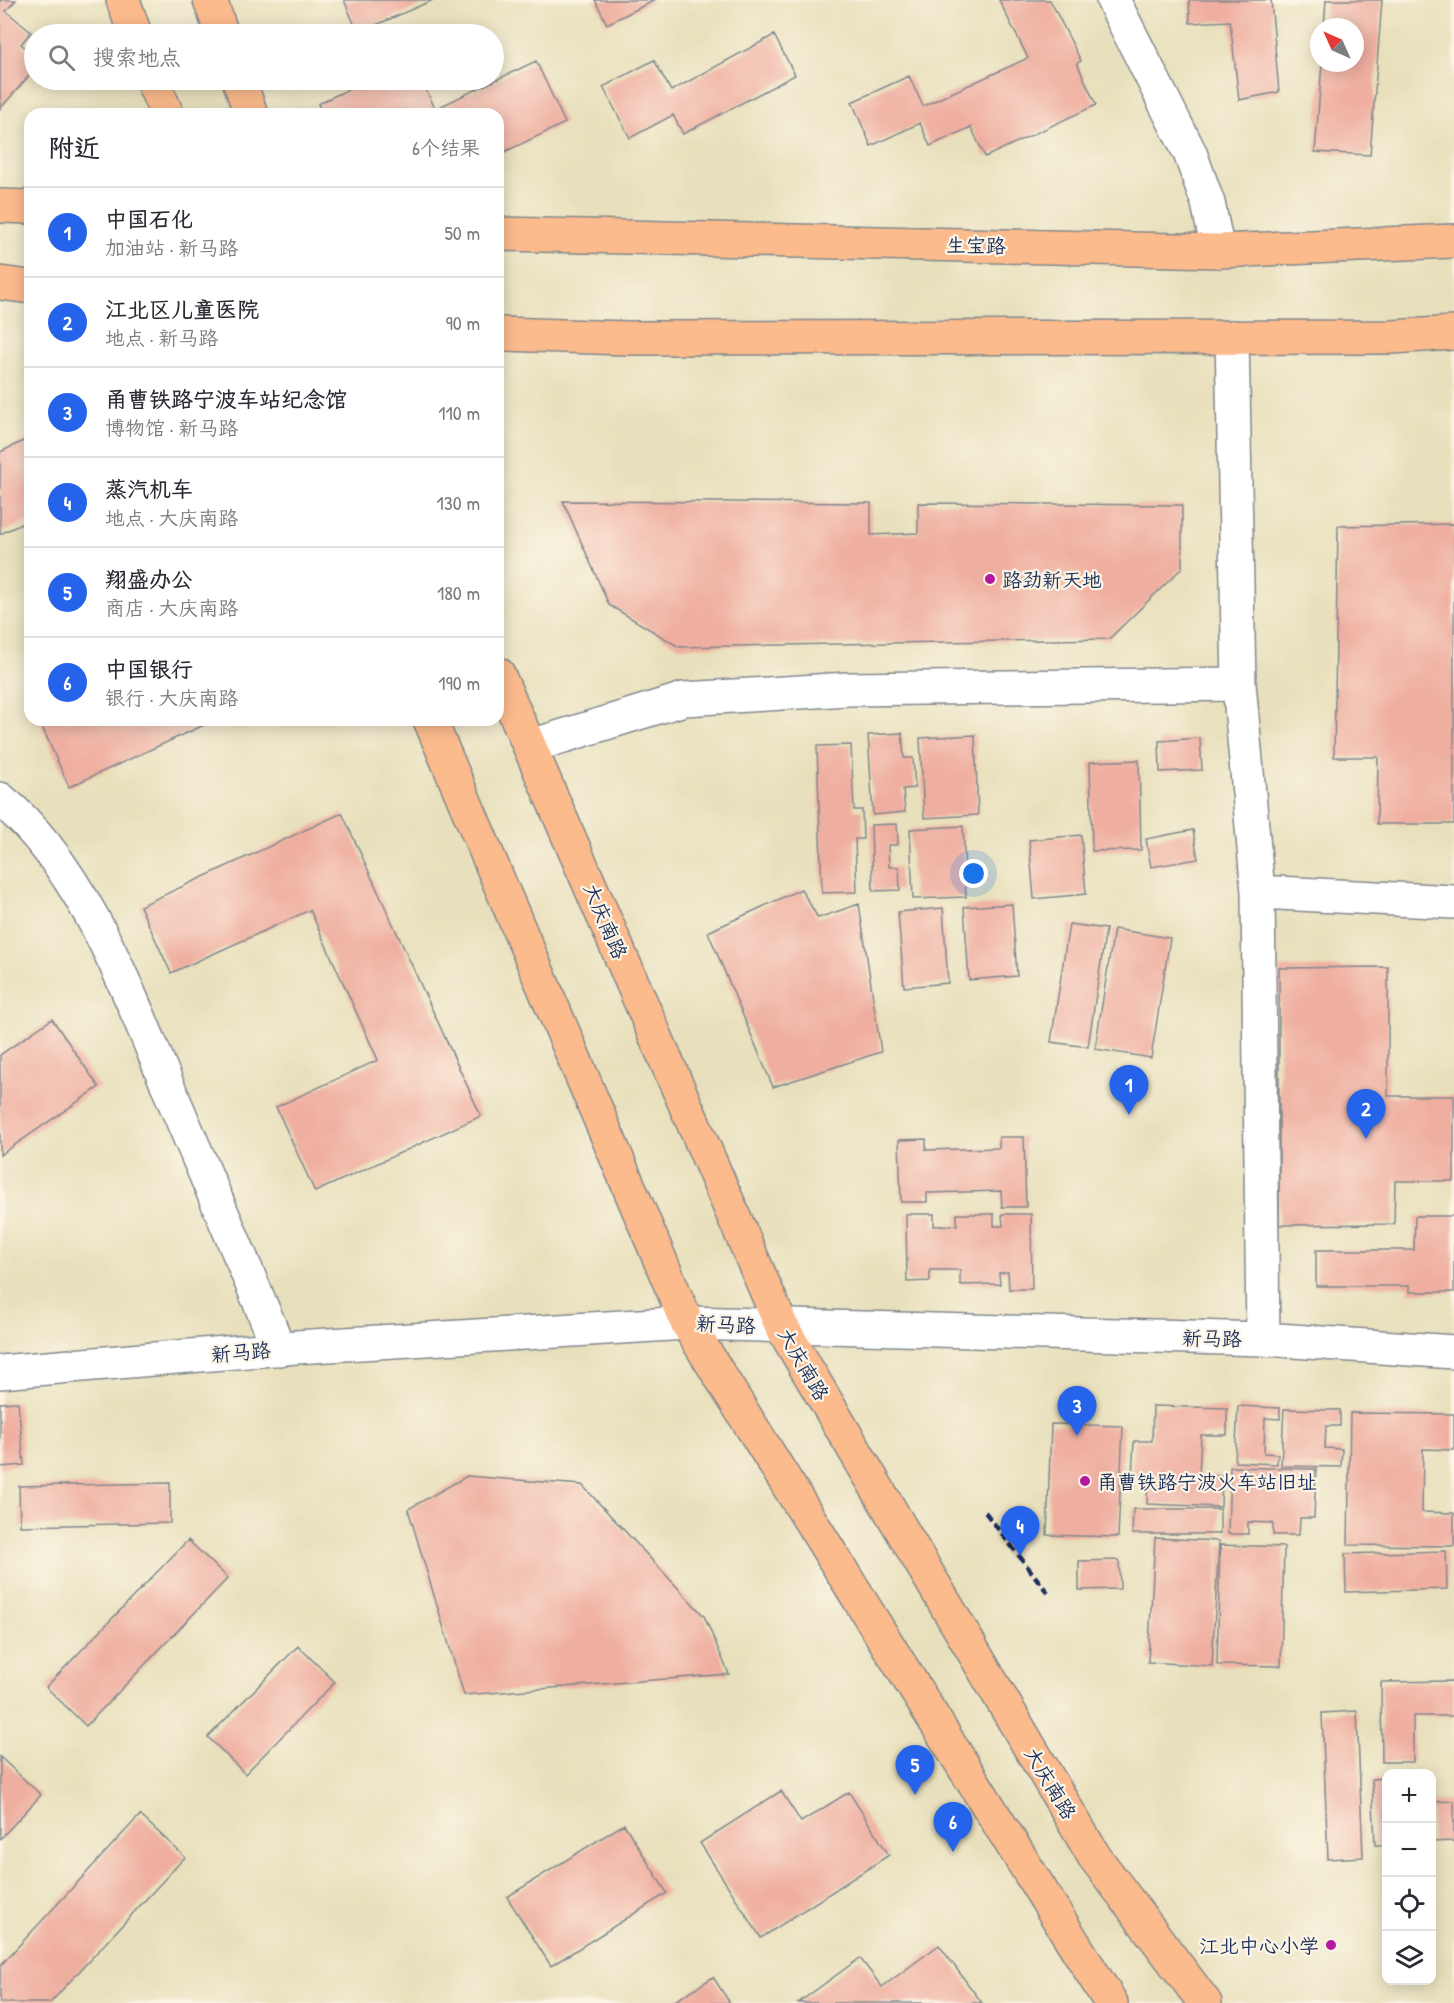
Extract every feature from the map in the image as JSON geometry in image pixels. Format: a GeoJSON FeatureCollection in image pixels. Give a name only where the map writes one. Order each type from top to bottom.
{"type":"FeatureCollection","features":[{"type":"Feature","properties":{"kind":"main road"},"geometry":{"type":"LineString","coordinates":[[123,0],[131,24]]}},
{"type":"Feature","properties":{"kind":"main road"},"geometry":{"type":"LineString","coordinates":[[210,0],[218,24]]}},
{"type":"Feature","properties":{"kind":"main road"},"geometry":{"type":"LineString","coordinates":[[157,90],[165,108]]}},
{"type":"Feature","properties":{"kind":"main road"},"geometry":{"type":"LineString","coordinates":[[242,90],[249,108]]}},
{"type":"Feature","properties":{"kind":"main road"},"geometry":{"type":"LineString","coordinates":[[0,206],[24,207]]}},
{"type":"Feature","properties":{"kind":"main road","name":"生宝路"},"geometry":{"type":"LineString","coordinates":[[504,234],[1218,251],[1454,241]]}},
{"type":"Feature","properties":{"kind":"main road"},"geometry":{"type":"LineString","coordinates":[[0,283],[24,286]]}},
{"type":"Feature","properties":{"kind":"main road"},"geometry":{"type":"LineString","coordinates":[[504,334],[626,338],[1392,337],[1454,333]]}},
{"type":"Feature","properties":{"kind":"main road","name":"大庆南路"},"geometry":{"type":"LineString","coordinates":[[504,687],[782,1327],[1094,1856],[1205,2003]]}},
{"type":"Feature","properties":{"kind":"main road"},"geometry":{"type":"LineString","coordinates":[[433,726],[687,1323],[1112,2003]]}},
{"type":"Feature","properties":{"kind":"street"},"geometry":{"type":"LineString","coordinates":[[1113,0],[1190,153],[1208,203],[1218,251]]}},
{"type":"Feature","properties":{"kind":"street"},"geometry":{"type":"LineString","coordinates":[[1232,337],[1239,684],[1258,892],[1263,1339]]}},
{"type":"Feature","properties":{"kind":"street"},"geometry":{"type":"LineString","coordinates":[[531,746],[684,699],[848,689],[1239,684]]}},
{"type":"Feature","properties":{"kind":"street"},"geometry":{"type":"LineString","coordinates":[[0,800],[45,844],[77,888],[134,1005],[279,1349]]}},
{"type":"Feature","properties":{"kind":"street"},"geometry":{"type":"LineString","coordinates":[[1258,892],[1454,902]]}},
{"type":"Feature","properties":{"kind":"street","name":"新马路"},"geometry":{"type":"LineString","coordinates":[[0,1372],[279,1349],[687,1323],[1263,1339],[1454,1352]]}},
{"type":"Feature","properties":{"kind":"building"},"geometry":{"type":"Polygon","coordinates":[[[0,0],[16,0],[6,11],[24,26],[24,40],[21,44],[24,47],[24,81],[0,109],[0,0]]]}},
{"type":"Feature","properties":{"kind":"building"},"geometry":{"type":"Polygon","coordinates":[[[344,0],[433,0],[378,24],[354,24],[344,0]]]}},
{"type":"Feature","properties":{"kind":"building"},"geometry":{"type":"Polygon","coordinates":[[[595,0],[655,0],[607,24],[595,0]]]}},
{"type":"Feature","properties":{"kind":"building"},"geometry":{"type":"Polygon","coordinates":[[[999,0],[1050,0],[1081,61],[1077,63],[1096,105],[985,157],[971,127],[930,146],[920,123],[871,146],[852,102],[909,76],[923,106],[1028,58],[999,0]]]}},
{"type":"Feature","properties":{"kind":"building"},"geometry":{"type":"Polygon","coordinates":[[[1189,0],[1271,0],[1279,92],[1239,100],[1230,21],[1190,23],[1189,0]]]}},
{"type":"Feature","properties":{"kind":"building"},"geometry":{"type":"Polygon","coordinates":[[[1326,0],[1382,0],[1370,155],[1315,152],[1321,72],[1364,72],[1364,18],[1325,18],[1326,0]]]}},
{"type":"Feature","properties":{"kind":"building"},"geometry":{"type":"Polygon","coordinates":[[[774,35],[795,75],[683,134],[673,115],[630,138],[603,87],[654,60],[671,91],[774,35]]]}},
{"type":"Feature","properties":{"kind":"building"},"geometry":{"type":"Polygon","coordinates":[[[536,61],[565,123],[504,152],[504,108],[439,108],[475,90],[504,90],[504,76],[536,61]]]}},
{"type":"Feature","properties":{"kind":"building"},"geometry":{"type":"Polygon","coordinates":[[[347,90],[426,90],[435,108],[320,108],[318,104],[347,90]]]}},
{"type":"Feature","properties":{"kind":"building"},"geometry":{"type":"Polygon","coordinates":[[[24,441],[24,523],[0,534],[0,452],[24,441]]]}},
{"type":"Feature","properties":{"kind":"building"},"geometry":{"type":"Polygon","coordinates":[[[563,501],[871,503],[871,535],[918,533],[918,503],[1182,505],[1182,568],[1109,639],[679,647],[609,605],[563,501]]]}},
{"type":"Feature","properties":{"kind":"building"},"geometry":{"type":"Polygon","coordinates":[[[1454,524],[1454,824],[1377,824],[1378,757],[1334,757],[1338,526],[1454,524]]]}},
{"type":"Feature","properties":{"kind":"building"},"geometry":{"type":"Polygon","coordinates":[[[42,726],[202,726],[69,787],[42,726]]]}},
{"type":"Feature","properties":{"kind":"building"},"geometry":{"type":"Polygon","coordinates":[[[902,733],[904,758],[913,758],[915,788],[903,789],[905,812],[873,815],[868,735],[902,733]]]}},
{"type":"Feature","properties":{"kind":"building"},"geometry":{"type":"Polygon","coordinates":[[[975,735],[978,815],[924,818],[920,738],[975,735]]]}},
{"type":"Feature","properties":{"kind":"building"},"geometry":{"type":"Polygon","coordinates":[[[1200,738],[1202,770],[1160,772],[1159,741],[1200,738]]]}},
{"type":"Feature","properties":{"kind":"building"},"geometry":{"type":"Polygon","coordinates":[[[851,745],[854,810],[862,810],[863,839],[855,839],[857,892],[822,893],[817,746],[851,745]]]}},
{"type":"Feature","properties":{"kind":"building"},"geometry":{"type":"Polygon","coordinates":[[[1139,760],[1141,850],[1092,851],[1090,762],[1139,760]]]}},
{"type":"Feature","properties":{"kind":"building"},"geometry":{"type":"Polygon","coordinates":[[[342,813],[481,1116],[315,1192],[276,1107],[378,1060],[310,910],[171,973],[140,906],[342,813]]]}},
{"type":"Feature","properties":{"kind":"building"},"geometry":{"type":"Polygon","coordinates":[[[897,824],[898,845],[888,845],[889,867],[899,867],[900,890],[873,891],[871,825],[897,824]]]}},
{"type":"Feature","properties":{"kind":"building"},"geometry":{"type":"Polygon","coordinates":[[[963,826],[966,897],[913,899],[910,829],[963,826]]]}},
{"type":"Feature","properties":{"kind":"building"},"geometry":{"type":"Polygon","coordinates":[[[1193,830],[1198,859],[1151,867],[1146,839],[1193,830]]]}},
{"type":"Feature","properties":{"kind":"building"},"geometry":{"type":"Polygon","coordinates":[[[1081,835],[1086,894],[1034,899],[1029,840],[1081,835]]]}},
{"type":"Feature","properties":{"kind":"building"},"geometry":{"type":"Polygon","coordinates":[[[801,889],[818,918],[859,904],[881,1052],[773,1087],[708,932],[801,889]]]}},
{"type":"Feature","properties":{"kind":"building"},"geometry":{"type":"Polygon","coordinates":[[[1012,904],[1017,976],[969,980],[964,907],[1012,904]]]}},
{"type":"Feature","properties":{"kind":"building"},"geometry":{"type":"Polygon","coordinates":[[[943,908],[948,983],[904,987],[898,912],[943,908]]]}},
{"type":"Feature","properties":{"kind":"building"},"geometry":{"type":"Polygon","coordinates":[[[1069,924],[1106,929],[1088,1047],[1051,1042],[1069,924]]]}},
{"type":"Feature","properties":{"kind":"building"},"geometry":{"type":"Polygon","coordinates":[[[1114,929],[1170,938],[1151,1058],[1095,1049],[1114,929]]]}},
{"type":"Feature","properties":{"kind":"building"},"geometry":{"type":"Polygon","coordinates":[[[1388,967],[1388,1096],[1454,1096],[1454,1181],[1395,1181],[1394,1224],[1279,1225],[1279,968],[1388,967]]]}},
{"type":"Feature","properties":{"kind":"building"},"geometry":{"type":"Polygon","coordinates":[[[52,1019],[99,1087],[0,1155],[0,1055],[52,1019]]]}},
{"type":"Feature","properties":{"kind":"building"},"geometry":{"type":"Polygon","coordinates":[[[999,1137],[1024,1137],[1026,1207],[1002,1207],[1001,1191],[927,1193],[927,1202],[901,1202],[899,1140],[926,1139],[926,1150],[999,1148],[999,1137]]]}},
{"type":"Feature","properties":{"kind":"building"},"geometry":{"type":"Polygon","coordinates":[[[906,1214],[934,1214],[934,1226],[957,1225],[957,1214],[994,1214],[994,1226],[1003,1226],[1002,1214],[1031,1214],[1032,1289],[1009,1289],[1008,1272],[999,1273],[1000,1284],[960,1285],[960,1270],[930,1270],[930,1281],[907,1282],[906,1214]]]}},
{"type":"Feature","properties":{"kind":"building"},"geometry":{"type":"Polygon","coordinates":[[[1415,1216],[1454,1216],[1454,1292],[1409,1292],[1409,1286],[1316,1286],[1316,1250],[1414,1250],[1415,1216]]]}},
{"type":"Feature","properties":{"kind":"building"},"geometry":{"type":"Polygon","coordinates":[[[18,1402],[24,1465],[0,1467],[0,1403],[18,1402]]]}},
{"type":"Feature","properties":{"kind":"building"},"geometry":{"type":"Polygon","coordinates":[[[1153,1406],[1227,1408],[1227,1435],[1201,1435],[1199,1475],[1222,1476],[1221,1507],[1147,1504],[1148,1475],[1132,1475],[1134,1441],[1152,1441],[1153,1406]]]}},
{"type":"Feature","properties":{"kind":"building"},"geometry":{"type":"Polygon","coordinates":[[[1238,1406],[1280,1408],[1280,1419],[1265,1418],[1264,1453],[1278,1454],[1277,1464],[1235,1462],[1238,1406]]]}},
{"type":"Feature","properties":{"kind":"building"},"geometry":{"type":"Polygon","coordinates":[[[1284,1409],[1340,1410],[1340,1426],[1326,1426],[1325,1448],[1342,1449],[1341,1467],[1281,1466],[1284,1409]]]}},
{"type":"Feature","properties":{"kind":"building"},"geometry":{"type":"Polygon","coordinates":[[[1350,1413],[1454,1414],[1454,1450],[1423,1449],[1422,1512],[1454,1513],[1454,1546],[1348,1545],[1350,1413]]]}},
{"type":"Feature","properties":{"kind":"building","name":"甬曹铁路宁波火车站旧址"},"geometry":{"type":"Polygon","coordinates":[[[1051,1424],[1123,1426],[1118,1537],[1047,1535],[1051,1424]]]}},
{"type":"Feature","properties":{"kind":"building"},"geometry":{"type":"Polygon","coordinates":[[[1230,1467],[1316,1469],[1314,1518],[1300,1518],[1299,1535],[1273,1535],[1273,1523],[1248,1522],[1248,1534],[1228,1534],[1230,1467]]]}},
{"type":"Feature","properties":{"kind":"building"},"geometry":{"type":"Polygon","coordinates":[[[467,1476],[582,1485],[704,1616],[729,1674],[464,1695],[408,1509],[467,1476]]]}},
{"type":"Feature","properties":{"kind":"building"},"geometry":{"type":"Polygon","coordinates":[[[170,1483],[170,1523],[20,1526],[19,1486],[170,1483]]]}},
{"type":"Feature","properties":{"kind":"building"},"geometry":{"type":"Polygon","coordinates":[[[1133,1509],[1220,1509],[1220,1534],[1132,1534],[1133,1509]]]}},
{"type":"Feature","properties":{"kind":"building"},"geometry":{"type":"Polygon","coordinates":[[[1155,1538],[1219,1541],[1212,1666],[1148,1662],[1155,1538]]]}},
{"type":"Feature","properties":{"kind":"building"},"geometry":{"type":"Polygon","coordinates":[[[188,1540],[228,1578],[86,1726],[46,1687],[188,1540]]]}},
{"type":"Feature","properties":{"kind":"building"},"geometry":{"type":"Polygon","coordinates":[[[1220,1545],[1284,1547],[1281,1666],[1217,1665],[1220,1545]]]}},
{"type":"Feature","properties":{"kind":"building"},"geometry":{"type":"Polygon","coordinates":[[[1446,1551],[1447,1589],[1346,1592],[1345,1554],[1446,1551]]]}},
{"type":"Feature","properties":{"kind":"building"},"geometry":{"type":"Polygon","coordinates":[[[1119,1560],[1120,1589],[1079,1590],[1079,1561],[1119,1560]]]}},
{"type":"Feature","properties":{"kind":"building"},"geometry":{"type":"Polygon","coordinates":[[[298,1646],[335,1682],[245,1774],[208,1737],[298,1646]]]}},
{"type":"Feature","properties":{"kind":"building"},"geometry":{"type":"Polygon","coordinates":[[[1454,1681],[1454,1716],[1413,1716],[1413,1762],[1382,1762],[1381,1682],[1454,1681]]]}},
{"type":"Feature","properties":{"kind":"building"},"geometry":{"type":"Polygon","coordinates":[[[1357,1711],[1363,1857],[1328,1859],[1322,1713],[1357,1711]]]}},
{"type":"Feature","properties":{"kind":"building"},"geometry":{"type":"Polygon","coordinates":[[[0,1757],[41,1795],[0,1839],[0,1757]]]}},
{"type":"Feature","properties":{"kind":"building"},"geometry":{"type":"Polygon","coordinates":[[[1382,1778],[1382,1845],[1375,1845],[1372,1779],[1382,1778]]]}},
{"type":"Feature","properties":{"kind":"building"},"geometry":{"type":"Polygon","coordinates":[[[781,1791],[801,1822],[849,1792],[889,1855],[761,1938],[700,1843],[781,1791]]]}},
{"type":"Feature","properties":{"kind":"building"},"geometry":{"type":"Polygon","coordinates":[[[1454,1801],[1454,1841],[1436,1842],[1436,1802],[1454,1801]]]}},
{"type":"Feature","properties":{"kind":"building"},"geometry":{"type":"Polygon","coordinates":[[[140,1815],[185,1857],[50,2003],[0,2003],[0,1966],[140,1815]]]}},
{"type":"Feature","properties":{"kind":"building"},"geometry":{"type":"Polygon","coordinates":[[[624,1824],[667,1893],[551,1966],[507,1897],[624,1824]]]}},
{"type":"Feature","properties":{"kind":"building"},"geometry":{"type":"Polygon","coordinates":[[[939,1945],[982,2003],[798,2003],[860,1958],[882,1987],[939,1945]]]}},
{"type":"Feature","properties":{"kind":"building"},"geometry":{"type":"Polygon","coordinates":[[[713,1977],[730,2003],[672,2003],[713,1977]]]}},
{"type":"Feature","properties":{"kind":"railway"},"geometry":{"type":"LineString","coordinates":[[985,1512],[1048,1593]]}},
{"type":"Feature","properties":{"kind":"place","name":"路劲新天地"},"geometry":{"type":"Point","coordinates":[990,579]}},
{"type":"Feature","properties":{"kind":"place","name":"中国石化"},"geometry":{"type":"Point","coordinates":[1129,1115]}},
{"type":"Feature","properties":{"kind":"place","name":"江北区儿童医院"},"geometry":{"type":"Point","coordinates":[1366,1139]}},
{"type":"Feature","properties":{"kind":"place","name":"甬曹铁路宁波车站纪念馆"},"geometry":{"type":"Point","coordinates":[1077,1436]}},
{"type":"Feature","properties":{"kind":"place","name":"甬曹铁路宁波火车站旧址"},"geometry":{"type":"Point","coordinates":[1085,1481]}},
{"type":"Feature","properties":{"kind":"place","name":"蒸汽机车"},"geometry":{"type":"Point","coordinates":[1020,1556]}},
{"type":"Feature","properties":{"kind":"place","name":"翔盛办公"},"geometry":{"type":"Point","coordinates":[915,1795]}},
{"type":"Feature","properties":{"kind":"place","name":"中国银行"},"geometry":{"type":"Point","coordinates":[953,1852]}},
{"type":"Feature","properties":{"kind":"place","name":"江北中心小学"},"geometry":{"type":"Point","coordinates":[1331,1945]}}]}
